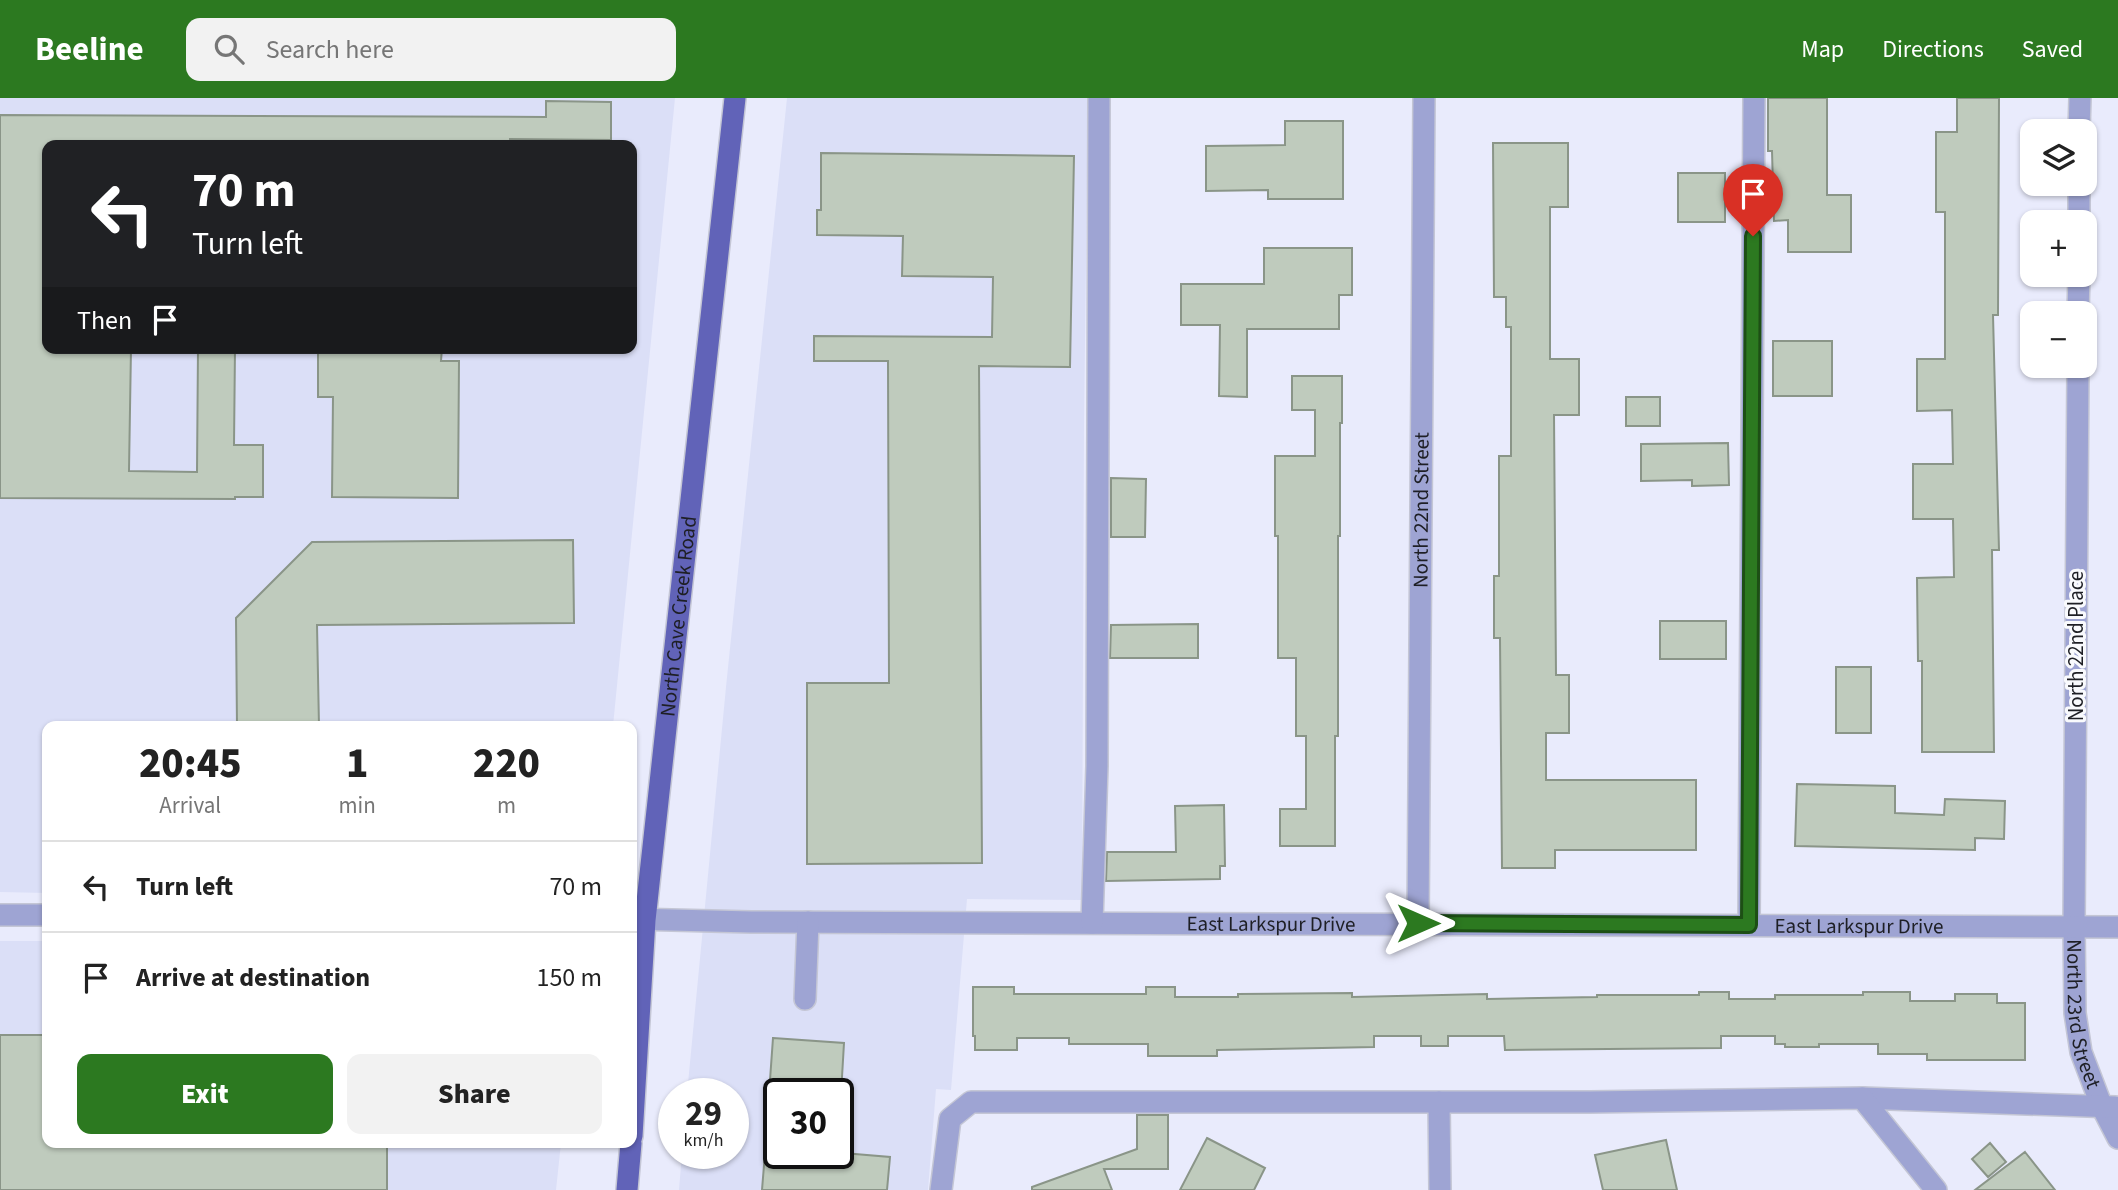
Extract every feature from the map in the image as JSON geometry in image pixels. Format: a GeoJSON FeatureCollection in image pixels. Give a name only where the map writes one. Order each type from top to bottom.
{"type":"FeatureCollection","features":[{"type":"Feature","properties":{"kind":"main road","name":"North Cave Creek Road"},"geometry":{"type":"LineString","coordinates":[[637,955],[638,919],[735,98]]}},
{"type":"Feature","properties":{"kind":"main road"},"geometry":{"type":"LineString","coordinates":[[627,1190],[631,1148]]}},
{"type":"Feature","properties":{"kind":"street"},"geometry":{"type":"LineString","coordinates":[[1092,923],[1097,766],[1099,98]]}},
{"type":"Feature","properties":{"kind":"street","name":"North 22nd Street"},"geometry":{"type":"LineString","coordinates":[[1418,923],[1424,98]]}},
{"type":"Feature","properties":{"kind":"street"},"geometry":{"type":"LineString","coordinates":[[1749,925],[1754,98]]}},
{"type":"Feature","properties":{"kind":"street"},"geometry":{"type":"LineString","coordinates":[[2079,119],[2080,98]]}},
{"type":"Feature","properties":{"kind":"street","name":"North 22nd Place"},"geometry":{"type":"LineString","coordinates":[[2074,927],[2078,378]]}},
{"type":"Feature","properties":{"kind":"street"},"geometry":{"type":"LineString","coordinates":[[0,915],[42,915]]}},
{"type":"Feature","properties":{"kind":"street","name":"East Larkspur Drive"},"geometry":{"type":"LineString","coordinates":[[638,919],[2118,927]]}},
{"type":"Feature","properties":{"kind":"street"},"geometry":{"type":"LineString","coordinates":[[805,999],[808,922]]}},
{"type":"Feature","properties":{"kind":"street","name":"North 23rd Street"},"geometry":{"type":"LineString","coordinates":[[2074,927],[2075,1013],[2081,1052],[2110,1107],[2118,1138]]}},
{"type":"Feature","properties":{"kind":"street"},"geometry":{"type":"LineString","coordinates":[[1862,1098],[1936,1190]]}},
{"type":"Feature","properties":{"kind":"street"},"geometry":{"type":"LineString","coordinates":[[941,1190],[950,1119],[971,1102],[1439,1102],[1862,1098],[2110,1107]]}},
{"type":"Feature","properties":{"kind":"street"},"geometry":{"type":"LineString","coordinates":[[1439,1102],[1440,1190]]}},
{"type":"Feature","properties":{"kind":"shaded area"},"geometry":{"type":"Polygon","coordinates":[[[0,98],[675,98],[613,721],[42,721],[42,893],[0,892],[0,98]]]}},
{"type":"Feature","properties":{"kind":"shaded area"},"geometry":{"type":"Polygon","coordinates":[[[787,98],[1088,98],[1082,900],[967,899],[951,1090],[936,1089],[928,1190],[679,1190],[681,1169],[749,1169],[749,1078],[689,1078],[787,98]]]}},
{"type":"Feature","properties":{"kind":"shaded area"},"geometry":{"type":"Polygon","coordinates":[[[0,941],[42,941],[42,1148],[560,1148],[556,1190],[0,1190],[0,941]]]}},
{"type":"Feature","properties":{"kind":"building"},"geometry":{"type":"Polygon","coordinates":[[[1768,98],[1827,98],[1827,195],[1851,195],[1851,252],[1788,252],[1788,220],[1774,221],[1772,151],[1768,151],[1768,98]]]}},
{"type":"Feature","properties":{"kind":"building"},"geometry":{"type":"Polygon","coordinates":[[[1957,98],[1999,98],[1998,315],[1993,315],[1999,550],[1992,550],[1994,752],[1922,752],[1922,661],[1918,661],[1917,578],[1954,577],[1953,519],[1913,519],[1913,464],[1953,464],[1952,410],[1917,411],[1917,359],[1945,359],[1945,212],[1936,212],[1936,132],[1957,132],[1957,98]]]}},
{"type":"Feature","properties":{"kind":"building"},"geometry":{"type":"Polygon","coordinates":[[[546,101],[611,102],[611,140],[42,140],[42,354],[131,354],[129,471],[197,472],[198,354],[235,354],[234,445],[263,445],[263,497],[0,498],[0,115],[546,117],[546,101]]]}},
{"type":"Feature","properties":{"kind":"building"},"geometry":{"type":"Polygon","coordinates":[[[1285,121],[1343,121],[1343,199],[1268,199],[1268,190],[1206,191],[1206,146],[1285,145],[1285,121]]]}},
{"type":"Feature","properties":{"kind":"building"},"geometry":{"type":"Polygon","coordinates":[[[1493,143],[1568,143],[1568,207],[1550,207],[1550,359],[1579,359],[1579,415],[1554,415],[1556,675],[1569,675],[1569,733],[1546,733],[1546,780],[1696,780],[1696,850],[1555,850],[1555,868],[1502,868],[1500,638],[1494,638],[1494,576],[1499,576],[1499,456],[1511,456],[1511,327],[1506,327],[1506,297],[1494,297],[1493,143]]]}},
{"type":"Feature","properties":{"kind":"building"},"geometry":{"type":"Polygon","coordinates":[[[821,153],[1074,156],[1070,367],[979,366],[982,863],[807,864],[807,683],[889,683],[888,361],[814,361],[814,336],[992,337],[993,277],[902,276],[903,236],[817,235],[817,210],[821,210],[821,153]]]}},
{"type":"Feature","properties":{"kind":"building"},"geometry":{"type":"Polygon","coordinates":[[[1678,173],[1725,173],[1725,222],[1678,222],[1678,173]]]}},
{"type":"Feature","properties":{"kind":"building"},"geometry":{"type":"Polygon","coordinates":[[[1264,248],[1352,248],[1352,295],[1339,295],[1339,329],[1247,329],[1247,397],[1219,396],[1220,325],[1181,325],[1181,284],[1264,284],[1264,248]]]}},
{"type":"Feature","properties":{"kind":"building"},"geometry":{"type":"Polygon","coordinates":[[[1773,341],[1832,341],[1832,396],[1773,396],[1773,341]]]}},
{"type":"Feature","properties":{"kind":"building"},"geometry":{"type":"Polygon","coordinates":[[[318,354],[442,354],[441,361],[459,361],[458,498],[332,497],[333,397],[318,397],[318,354]]]}},
{"type":"Feature","properties":{"kind":"building"},"geometry":{"type":"Polygon","coordinates":[[[1292,376],[1342,376],[1335,846],[1280,846],[1280,809],[1306,809],[1306,736],[1296,736],[1296,658],[1278,658],[1275,456],[1315,456],[1315,410],[1292,410],[1292,376]]]}},
{"type":"Feature","properties":{"kind":"building"},"geometry":{"type":"Polygon","coordinates":[[[1626,397],[1660,397],[1660,426],[1626,426],[1626,397]]]}},
{"type":"Feature","properties":{"kind":"building"},"geometry":{"type":"Polygon","coordinates":[[[1728,443],[1729,485],[1692,486],[1692,480],[1641,481],[1641,444],[1728,443]]]}},
{"type":"Feature","properties":{"kind":"building"},"geometry":{"type":"Polygon","coordinates":[[[1111,478],[1146,479],[1145,537],[1111,537],[1111,478]]]}},
{"type":"Feature","properties":{"kind":"building"},"geometry":{"type":"Polygon","coordinates":[[[573,540],[574,623],[317,625],[319,721],[237,721],[236,618],[312,542],[573,540]]]}},
{"type":"Feature","properties":{"kind":"building"},"geometry":{"type":"Polygon","coordinates":[[[1660,621],[1726,621],[1726,659],[1660,659],[1660,621]]]}},
{"type":"Feature","properties":{"kind":"building"},"geometry":{"type":"Polygon","coordinates":[[[1198,624],[1198,658],[1110,658],[1111,625],[1198,624]]]}},
{"type":"Feature","properties":{"kind":"building"},"geometry":{"type":"Polygon","coordinates":[[[1836,667],[1871,667],[1871,733],[1836,733],[1836,667]]]}},
{"type":"Feature","properties":{"kind":"building"},"geometry":{"type":"Polygon","coordinates":[[[1797,784],[1895,786],[1895,813],[1944,815],[1945,799],[2005,801],[2004,839],[1975,838],[1975,850],[1795,846],[1797,784]]]}},
{"type":"Feature","properties":{"kind":"building"},"geometry":{"type":"Polygon","coordinates":[[[1224,805],[1225,866],[1220,866],[1220,879],[1106,881],[1107,852],[1176,852],[1175,806],[1224,805]]]}},
{"type":"Feature","properties":{"kind":"building"},"geometry":{"type":"Polygon","coordinates":[[[973,987],[1014,987],[1014,994],[1146,994],[1146,987],[1175,987],[1175,997],[1352,993],[1352,997],[1487,994],[1487,999],[1699,995],[1699,992],[1729,992],[1729,999],[1775,999],[1775,995],[1910,992],[1910,1001],[1955,1001],[1955,994],[1997,994],[1997,1003],[2025,1003],[2025,1060],[1927,1060],[1927,1054],[1878,1054],[1878,1044],[1785,1047],[1785,1044],[1775,1044],[1775,1036],[1721,1036],[1721,1048],[1505,1050],[1504,1036],[1448,1036],[1448,1046],[1421,1046],[1421,1036],[1374,1036],[1374,1047],[1217,1050],[1217,1056],[1148,1056],[1148,1044],[1069,1044],[1069,1038],[1017,1038],[1017,1050],[975,1050],[973,987]]]}},
{"type":"Feature","properties":{"kind":"building"},"geometry":{"type":"Polygon","coordinates":[[[0,1035],[42,1035],[42,1148],[387,1148],[387,1190],[0,1190],[0,1035]]]}},
{"type":"Feature","properties":{"kind":"building"},"geometry":{"type":"Polygon","coordinates":[[[773,1038],[844,1043],[842,1078],[770,1078],[773,1038]]]}},
{"type":"Feature","properties":{"kind":"building"},"geometry":{"type":"Polygon","coordinates":[[[1137,1115],[1168,1115],[1168,1169],[1104,1169],[1112,1190],[1032,1190],[1032,1187],[1137,1149],[1137,1115]]]}},
{"type":"Feature","properties":{"kind":"building"},"geometry":{"type":"Polygon","coordinates":[[[1207,1138],[1265,1168],[1254,1190],[1180,1190],[1207,1138]]]}},
{"type":"Feature","properties":{"kind":"building"},"geometry":{"type":"Polygon","coordinates":[[[1666,1140],[1677,1190],[1603,1190],[1595,1155],[1666,1140]]]}},
{"type":"Feature","properties":{"kind":"building"},"geometry":{"type":"Polygon","coordinates":[[[1990,1143],[2006,1162],[1988,1177],[1972,1159],[1990,1143]]]}},
{"type":"Feature","properties":{"kind":"building"},"geometry":{"type":"Polygon","coordinates":[[[2025,1152],[2055,1190],[1975,1190],[2025,1152]]]}},
{"type":"Feature","properties":{"kind":"building"},"geometry":{"type":"Polygon","coordinates":[[[854,1154],[890,1157],[887,1190],[762,1190],[764,1169],[854,1169],[854,1154]]]}},
{"type":"Feature","properties":{"kind":"route"},"geometry":{"type":"LineString","coordinates":[[1418,923],[1749,925],[1753,236]]}}]}
